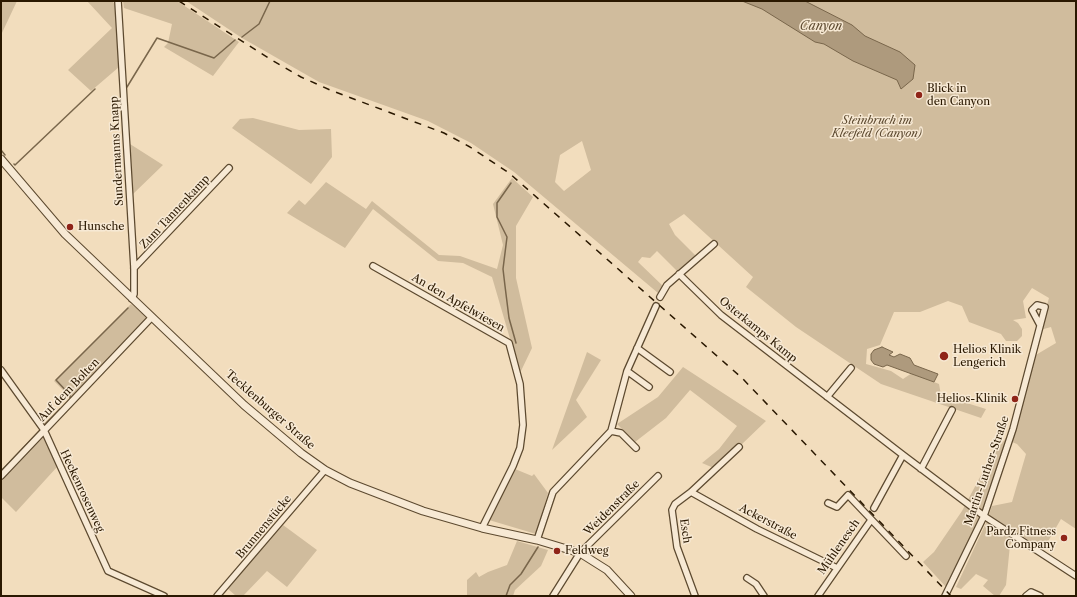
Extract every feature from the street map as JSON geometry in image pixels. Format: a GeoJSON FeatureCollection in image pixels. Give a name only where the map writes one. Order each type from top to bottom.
{"type":"FeatureCollection","features":[{"type":"Feature","properties":{"kind":"street","name":"Sundermanns Knapp"},"geometry":{"type":"LineString","coordinates":[[118,1],[134,268],[134,294],[132,299]]}},
{"type":"Feature","properties":{"kind":"street","name":"Tecklenburger Straße"},"geometry":{"type":"LineString","coordinates":[[1,159],[65,234],[151,318],[279,436],[325,470],[350,483],[383,497],[423,511],[482,528],[537,540],[580,554],[607,570],[631,596]]}},
{"type":"Feature","properties":{"kind":"street","name":"Zum Tannenkamp"},"geometry":{"type":"LineString","coordinates":[[134,268],[229,168]]}},
{"type":"Feature","properties":{"kind":"street"},"geometry":{"type":"LineString","coordinates":[[660,297],[667,284],[714,244]]}},
{"type":"Feature","properties":{"kind":"street","name":"An den Apfelwiesen"},"geometry":{"type":"LineString","coordinates":[[373,266],[509,343],[520,384],[523,425],[520,448],[513,466],[482,528]]}},
{"type":"Feature","properties":{"kind":"street","name":"Osterkamps Kamp"},"geometry":{"type":"LineString","coordinates":[[679,274],[721,315],[921,469],[984,516],[1076,576]]}},
{"type":"Feature","properties":{"kind":"street"},"geometry":{"type":"LineString","coordinates":[[537,540],[553,492],[611,431],[627,371],[656,306]]}},
{"type":"Feature","properties":{"kind":"street","name":"Auf dem Bolten"},"geometry":{"type":"LineString","coordinates":[[1,476],[151,318]]}},
{"type":"Feature","properties":{"kind":"street","name":"Martin-Luther-Straße"},"geometry":{"type":"LineString","coordinates":[[945,596],[984,516],[1013,429],[1040,325]]}},
{"type":"Feature","properties":{"kind":"street"},"geometry":{"type":"LineString","coordinates":[[637,348],[670,372]]}},
{"type":"Feature","properties":{"kind":"street"},"geometry":{"type":"LineString","coordinates":[[827,397],[851,368]]}},
{"type":"Feature","properties":{"kind":"street","name":"Heckenrosenweg"},"geometry":{"type":"LineString","coordinates":[[1,370],[44,430],[108,571],[164,596]]}},
{"type":"Feature","properties":{"kind":"street"},"geometry":{"type":"LineString","coordinates":[[627,371],[649,387]]}},
{"type":"Feature","properties":{"kind":"street"},"geometry":{"type":"LineString","coordinates":[[921,469],[952,410]]}},
{"type":"Feature","properties":{"kind":"street"},"geometry":{"type":"LineString","coordinates":[[611,431],[621,433],[636,448]]}},
{"type":"Feature","properties":{"kind":"street","name":"Esch"},"geometry":{"type":"LineString","coordinates":[[695,596],[677,547],[672,510],[675,504],[691,492],[739,447]]}},
{"type":"Feature","properties":{"kind":"street"},"geometry":{"type":"LineString","coordinates":[[874,508],[903,455]]}},
{"type":"Feature","properties":{"kind":"street","name":"Brunnenstücke"},"geometry":{"type":"LineString","coordinates":[[217,596],[325,470]]}},
{"type":"Feature","properties":{"kind":"street","name":"Weidenstraße"},"geometry":{"type":"LineString","coordinates":[[553,596],[580,554],[658,476]]}},
{"type":"Feature","properties":{"kind":"street","name":"Ackerstraße"},"geometry":{"type":"LineString","coordinates":[[691,492],[757,529],[837,568]]}},
{"type":"Feature","properties":{"kind":"street","name":"Mühlenesch"},"geometry":{"type":"LineString","coordinates":[[818,596],[871,520],[848,496],[837,507],[828,503]]}},
{"type":"Feature","properties":{"kind":"street"},"geometry":{"type":"LineString","coordinates":[[871,520],[906,556]]}},
{"type":"Feature","properties":{"kind":"street"},"geometry":{"type":"LineString","coordinates":[[747,578],[756,584],[764,596]]}},
{"type":"Feature","properties":{"kind":"street"},"geometry":{"type":"LineString","coordinates":[[1026,596],[1031,592],[1040,596]]}},
{"type":"Feature","properties":{"kind":"green space"},"geometry":{"type":"Polygon","coordinates":[[[1,1],[17,1],[1,35],[1,1]]]}},
{"type":"Feature","properties":{"kind":"green space"},"geometry":{"type":"Polygon","coordinates":[[[87,1],[112,1],[117,6],[119,67],[91,91],[68,70],[112,28],[87,1]]]}},
{"type":"Feature","properties":{"kind":"green space"},"geometry":{"type":"Polygon","coordinates":[[[123,1],[177,1],[239,42],[213,76],[164,47],[168,43],[172,24],[124,8],[123,1]]]}},
{"type":"Feature","properties":{"kind":"green space","name":"Steinbruch im Kleefeld (Canyon)"},"geometry":{"type":"Polygon","coordinates":[[[186,1],[1076,1],[1076,529],[1061,519],[1043,550],[1018,533],[1010,545],[1006,585],[999,596],[995,596],[983,586],[988,580],[976,574],[961,589],[956,587],[986,523],[992,506],[1012,502],[1026,454],[1017,444],[1012,442],[1034,356],[1056,343],[1051,327],[1040,330],[1049,298],[1032,288],[1023,301],[1026,318],[1013,320],[1018,323],[1022,329],[1022,336],[1017,341],[1006,341],[1001,334],[969,322],[962,306],[948,301],[920,312],[894,312],[880,345],[867,349],[866,364],[891,371],[903,379],[912,373],[939,384],[941,395],[986,409],[981,418],[881,384],[796,327],[746,287],[753,277],[684,214],[669,224],[675,235],[696,256],[678,272],[657,251],[650,258],[642,257],[638,262],[663,286],[658,293],[514,172],[471,143],[428,121],[319,82],[242,38],[186,1]],[[582,141],[560,155],[555,182],[564,191],[591,170],[582,141]]]}},
{"type":"Feature","properties":{"kind":"green space"},"geometry":{"type":"Polygon","coordinates":[[[253,118],[299,130],[331,129],[332,157],[311,184],[232,128],[240,119],[253,118]]]}},
{"type":"Feature","properties":{"kind":"green space"},"geometry":{"type":"Polygon","coordinates":[[[130,144],[163,165],[133,194],[130,144]]]}},
{"type":"Feature","properties":{"kind":"green space"},"geometry":{"type":"Polygon","coordinates":[[[512,178],[533,197],[516,226],[516,278],[532,348],[520,373],[492,277],[463,263],[438,261],[373,209],[345,248],[287,213],[299,200],[305,205],[326,182],[366,209],[372,201],[439,255],[460,256],[497,269],[503,245],[493,204],[512,178]]]}},
{"type":"Feature","properties":{"kind":"green space"},"geometry":{"type":"Polygon","coordinates":[[[131,304],[148,318],[72,399],[54,381],[131,304]]]}},
{"type":"Feature","properties":{"kind":"green space"},"geometry":{"type":"Polygon","coordinates":[[[587,352],[601,360],[576,400],[587,417],[552,450],[587,352]]]}},
{"type":"Feature","properties":{"kind":"green space"},"geometry":{"type":"Polygon","coordinates":[[[683,367],[766,421],[716,469],[702,463],[719,449],[737,426],[690,390],[666,418],[635,442],[617,424],[658,397],[683,367]]]}},
{"type":"Feature","properties":{"kind":"green space"},"geometry":{"type":"Polygon","coordinates":[[[43,434],[57,467],[16,512],[1,497],[1,479],[43,434]]]}},
{"type":"Feature","properties":{"kind":"green space"},"geometry":{"type":"Polygon","coordinates":[[[1008,435],[981,518],[946,587],[923,562],[934,552],[962,511],[988,462],[1008,435]]]}},
{"type":"Feature","properties":{"kind":"green space"},"geometry":{"type":"Polygon","coordinates":[[[515,469],[532,476],[534,474],[548,493],[536,534],[489,520],[515,469]]]}},
{"type":"Feature","properties":{"kind":"green space"},"geometry":{"type":"Polygon","coordinates":[[[283,525],[317,550],[287,587],[267,571],[243,596],[236,596],[227,588],[283,525]]]}},
{"type":"Feature","properties":{"kind":"green space"},"geometry":{"type":"Polygon","coordinates":[[[517,541],[548,550],[541,566],[515,590],[513,596],[467,596],[467,580],[476,572],[479,577],[507,565],[517,541]]]}},
{"type":"Feature","properties":{"kind":"water","name":"Canyon"},"geometry":{"type":"Polygon","coordinates":[[[742,1],[805,1],[852,25],[865,36],[900,52],[915,65],[913,79],[901,89],[897,80],[853,61],[824,44],[815,42],[762,9],[742,1]]]}},
{"type":"Feature","properties":{"kind":"water"},"geometry":{"type":"Polygon","coordinates":[[[882,347],[893,352],[889,355],[894,357],[900,354],[910,358],[914,365],[938,374],[934,382],[887,365],[883,367],[874,364],[871,360],[871,354],[874,350],[882,347]]]}},
{"type":"Feature","properties":{"kind":"waterway"},"geometry":{"type":"LineString","coordinates":[[242,37],[259,24],[270,1]]}},
{"type":"Feature","properties":{"kind":"waterway"},"geometry":{"type":"LineString","coordinates":[[127,87],[157,38],[214,58],[235,40]]}},
{"type":"Feature","properties":{"kind":"waterway"},"geometry":{"type":"LineString","coordinates":[[14,164],[15,165],[95,89]]}},
{"type":"Feature","properties":{"kind":"waterway"},"geometry":{"type":"LineString","coordinates":[[1,150],[5,155]]}},
{"type":"Feature","properties":{"kind":"waterway"},"geometry":{"type":"LineString","coordinates":[[511,183],[497,203],[497,217],[507,237],[503,269],[509,318],[516,343]]}},
{"type":"Feature","properties":{"kind":"waterway"},"geometry":{"type":"LineString","coordinates":[[70,398],[70,395],[56,380],[128,308]]}},
{"type":"Feature","properties":{"kind":"waterway"},"geometry":{"type":"LineString","coordinates":[[43,426],[60,409]]}},
{"type":"Feature","properties":{"kind":"waterway"},"geometry":{"type":"LineString","coordinates":[[1,471],[41,429]]}},
{"type":"Feature","properties":{"kind":"waterway"},"geometry":{"type":"LineString","coordinates":[[506,596],[510,585],[521,574],[538,547]]}},
{"type":"Feature","properties":{"kind":"railway"},"geometry":{"type":"LineString","coordinates":[[179,1],[301,77],[330,90],[444,133],[470,147],[509,173],[742,378],[951,596]]}},
{"type":"Feature","properties":{"kind":"place","name":"Blick in den Canyon"},"geometry":{"type":"Point","coordinates":[919,95]}},
{"type":"Feature","properties":{"kind":"place","name":"Hunsche"},"geometry":{"type":"Point","coordinates":[70,227]}},
{"type":"Feature","properties":{"kind":"place","name":"Helios Klinik Lengerich"},"geometry":{"type":"Point","coordinates":[944,356]}},
{"type":"Feature","properties":{"kind":"place","name":"Helios-Klinik"},"geometry":{"type":"Point","coordinates":[1015,399]}},
{"type":"Feature","properties":{"kind":"place","name":"Pardz Fitness Company"},"geometry":{"type":"Point","coordinates":[1064,538]}},
{"type":"Feature","properties":{"kind":"place","name":"Feldweg"},"geometry":{"type":"Point","coordinates":[557,551]}}]}
